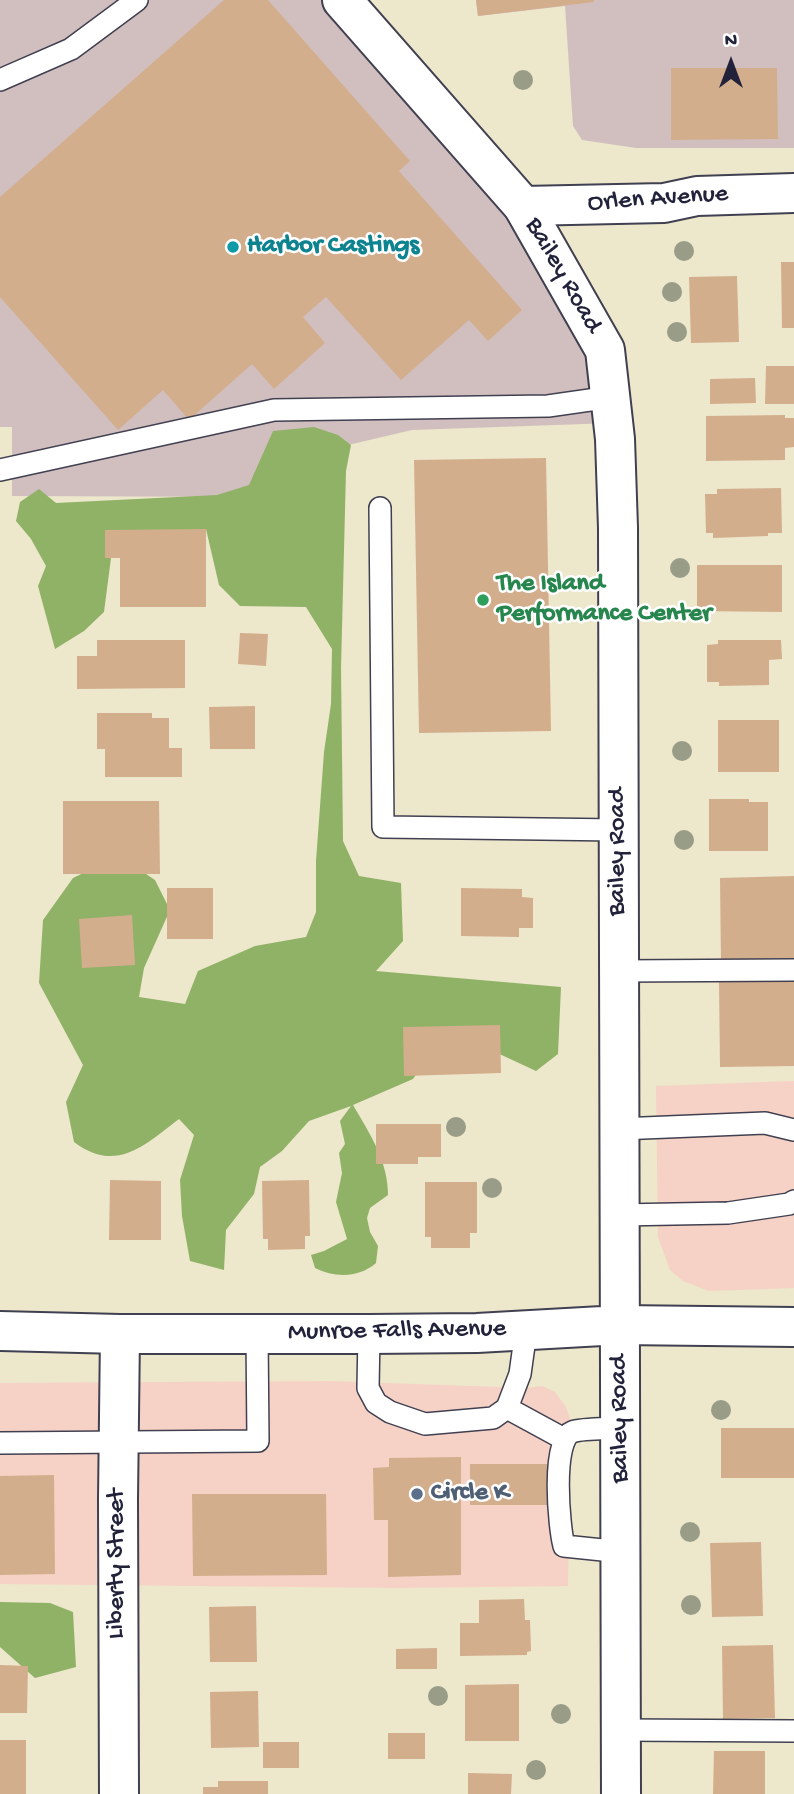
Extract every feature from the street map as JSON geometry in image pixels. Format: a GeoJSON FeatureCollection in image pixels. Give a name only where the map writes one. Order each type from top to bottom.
{"type":"FeatureCollection","features":[{"type":"Feature","properties":{"kind":"street","name":"Bailey Road"},"geometry":{"type":"LineString","coordinates":[[342,0],[523,206],[605,351],[615,439],[618,528],[621,1794]]}},
{"type":"Feature","properties":{"kind":"street","name":"Orlen Avenue"},"geometry":{"type":"LineString","coordinates":[[523,206],[664,203],[697,196],[794,193]]}},
{"type":"Feature","properties":{"kind":"street","name":"Munroe Falls Avenue"},"geometry":{"type":"LineString","coordinates":[[0,1331],[369,1334],[526,1331],[620,1325],[794,1327]]}},
{"type":"Feature","properties":{"kind":"street","name":"Liberty Street"},"geometry":{"type":"LineString","coordinates":[[119,1794],[120,1334]]}},
{"type":"Feature","properties":{"kind":"lane"},"geometry":{"type":"LineString","coordinates":[[0,80],[71,49],[137,0]]}},
{"type":"Feature","properties":{"kind":"lane"},"geometry":{"type":"LineString","coordinates":[[0,470],[274,410],[548,406],[611,397]]}},
{"type":"Feature","properties":{"kind":"lane"},"geometry":{"type":"LineString","coordinates":[[380,508],[383,827],[619,830]]}},
{"type":"Feature","properties":{"kind":"lane"},"geometry":{"type":"LineString","coordinates":[[619,971],[794,970]]}},
{"type":"Feature","properties":{"kind":"lane"},"geometry":{"type":"LineString","coordinates":[[619,1129],[765,1123],[794,1130]]}},
{"type":"Feature","properties":{"kind":"lane"},"geometry":{"type":"LineString","coordinates":[[620,1215],[728,1213],[794,1201]]}},
{"type":"Feature","properties":{"kind":"lane"},"geometry":{"type":"LineString","coordinates":[[369,1334],[368,1388],[376,1403],[390,1412],[425,1424],[493,1418],[506,1408],[520,1374],[526,1331]]}},
{"type":"Feature","properties":{"kind":"lane"},"geometry":{"type":"LineString","coordinates":[[0,1443],[258,1441],[257,1334]]}},
{"type":"Feature","properties":{"kind":"lane"},"geometry":{"type":"LineString","coordinates":[[506,1408],[564,1439]]}},
{"type":"Feature","properties":{"kind":"lane"},"geometry":{"type":"LineString","coordinates":[[621,1428],[571,1432],[564,1439],[559,1470],[559,1528],[564,1546],[622,1552]]}},
{"type":"Feature","properties":{"kind":"lane"},"geometry":{"type":"LineString","coordinates":[[622,1730],[794,1731]]}},
{"type":"Feature","properties":{"kind":"shaded area"},"geometry":{"type":"Polygon","coordinates":[[[0,0],[341,0],[523,206],[605,350],[613,423],[412,430],[284,460],[263,497],[12,496],[12,427],[0,427],[0,0]]]}},
{"type":"Feature","properties":{"kind":"shaded area"},"geometry":{"type":"Polygon","coordinates":[[[476,0],[794,0],[794,148],[636,148],[582,140],[573,126],[565,6],[478,16],[476,0]]]}},
{"type":"Feature","properties":{"kind":"shaded area"},"geometry":{"type":"Polygon","coordinates":[[[794,1081],[794,1288],[709,1291],[683,1281],[670,1270],[658,1237],[656,1086],[794,1081]]]}},
{"type":"Feature","properties":{"kind":"shaded area"},"geometry":{"type":"Polygon","coordinates":[[[331,1381],[526,1388],[542,1386],[555,1392],[566,1407],[570,1419],[568,1586],[398,1588],[0,1584],[0,1383],[331,1381]]]}},
{"type":"Feature","properties":{"kind":"green space"},"geometry":{"type":"Polygon","coordinates":[[[314,427],[338,435],[351,445],[346,471],[341,668],[343,841],[359,876],[401,883],[403,941],[376,971],[561,987],[558,1054],[536,1071],[493,1051],[442,1038],[413,1079],[353,1105],[372,1137],[381,1159],[388,1195],[370,1208],[367,1218],[370,1232],[378,1246],[376,1263],[362,1272],[347,1275],[331,1274],[315,1268],[311,1255],[347,1239],[336,1202],[342,1173],[339,1153],[345,1144],[340,1121],[351,1106],[309,1121],[282,1151],[260,1167],[254,1194],[226,1230],[224,1270],[190,1261],[182,1216],[180,1180],[194,1135],[179,1119],[142,1146],[117,1156],[103,1156],[74,1142],[66,1102],[83,1065],[39,983],[43,920],[73,878],[119,856],[155,880],[170,910],[144,968],[139,997],[185,1004],[198,971],[255,946],[306,937],[316,912],[316,861],[324,752],[331,704],[332,649],[306,607],[240,606],[219,585],[206,529],[111,558],[104,612],[84,631],[55,649],[38,586],[46,566],[31,539],[16,521],[20,502],[39,489],[56,503],[217,495],[249,485],[273,431],[314,427]]]}},
{"type":"Feature","properties":{"kind":"green space"},"geometry":{"type":"Polygon","coordinates":[[[0,1602],[50,1603],[73,1612],[76,1667],[35,1678],[0,1647],[0,1602]]]}},
{"type":"Feature","properties":{"kind":"building","name":"Harbor Castings"},"geometry":{"type":"Polygon","coordinates":[[[224,0],[268,0],[410,161],[399,171],[522,310],[488,341],[469,320],[401,380],[326,297],[303,317],[325,343],[274,389],[252,364],[189,420],[163,390],[118,430],[0,297],[0,197],[224,0]]]}},
{"type":"Feature","properties":{"kind":"building"},"geometry":{"type":"Polygon","coordinates":[[[476,0],[594,0],[594,2],[478,16],[476,0]]]}},
{"type":"Feature","properties":{"kind":"building"},"geometry":{"type":"Polygon","coordinates":[[[671,68],[777,68],[778,139],[671,140],[671,68]]]}},
{"type":"Feature","properties":{"kind":"building"},"geometry":{"type":"Polygon","coordinates":[[[781,262],[794,262],[794,328],[782,328],[781,262]]]}},
{"type":"Feature","properties":{"kind":"building"},"geometry":{"type":"Polygon","coordinates":[[[737,276],[739,342],[691,343],[689,277],[737,276]]]}},
{"type":"Feature","properties":{"kind":"building"},"geometry":{"type":"Polygon","coordinates":[[[766,366],[794,366],[794,404],[765,404],[766,366]]]}},
{"type":"Feature","properties":{"kind":"building"},"geometry":{"type":"Polygon","coordinates":[[[755,378],[756,403],[710,404],[710,379],[755,378]]]}},
{"type":"Feature","properties":{"kind":"building"},"geometry":{"type":"Polygon","coordinates":[[[785,415],[785,418],[794,418],[794,447],[785,448],[785,460],[706,461],[706,416],[785,415]]]}},
{"type":"Feature","properties":{"kind":"building","name":"The Island Performance Center"},"geometry":{"type":"Polygon","coordinates":[[[546,458],[551,731],[419,733],[414,460],[546,458]]]}},
{"type":"Feature","properties":{"kind":"building"},"geometry":{"type":"Polygon","coordinates":[[[781,488],[782,533],[713,538],[713,533],[706,533],[705,494],[717,494],[717,489],[781,488]]]}},
{"type":"Feature","properties":{"kind":"building"},"geometry":{"type":"Polygon","coordinates":[[[206,529],[206,607],[120,607],[120,558],[105,558],[105,530],[206,529]]]}},
{"type":"Feature","properties":{"kind":"building"},"geometry":{"type":"Polygon","coordinates":[[[697,565],[782,565],[782,612],[697,611],[697,565]]]}},
{"type":"Feature","properties":{"kind":"building"},"geometry":{"type":"Polygon","coordinates":[[[240,633],[268,634],[266,666],[238,664],[240,633]]]}},
{"type":"Feature","properties":{"kind":"building"},"geometry":{"type":"Polygon","coordinates":[[[97,640],[185,640],[185,688],[77,689],[77,656],[97,656],[97,640]]]}},
{"type":"Feature","properties":{"kind":"building"},"geometry":{"type":"Polygon","coordinates":[[[718,640],[781,640],[782,659],[769,660],[769,685],[719,686],[719,682],[707,682],[707,645],[718,644],[718,640]]]}},
{"type":"Feature","properties":{"kind":"building"},"geometry":{"type":"Polygon","coordinates":[[[255,706],[255,749],[210,749],[209,707],[255,706]]]}},
{"type":"Feature","properties":{"kind":"building"},"geometry":{"type":"Polygon","coordinates":[[[97,713],[152,713],[152,718],[169,718],[169,748],[182,748],[182,777],[105,777],[105,749],[97,749],[97,713]]]}},
{"type":"Feature","properties":{"kind":"building"},"geometry":{"type":"Polygon","coordinates":[[[718,720],[779,720],[779,772],[718,772],[718,720]]]}},
{"type":"Feature","properties":{"kind":"building"},"geometry":{"type":"Polygon","coordinates":[[[709,799],[768,802],[768,851],[709,851],[709,799]]]}},
{"type":"Feature","properties":{"kind":"building"},"geometry":{"type":"Polygon","coordinates":[[[63,801],[159,801],[160,874],[63,874],[63,801]]]}},
{"type":"Feature","properties":{"kind":"building"},"geometry":{"type":"Polygon","coordinates":[[[794,876],[794,961],[721,962],[720,878],[794,876]]]}},
{"type":"Feature","properties":{"kind":"building"},"geometry":{"type":"Polygon","coordinates":[[[167,888],[213,888],[213,939],[167,939],[167,888]]]}},
{"type":"Feature","properties":{"kind":"building"},"geometry":{"type":"Polygon","coordinates":[[[461,888],[522,889],[522,897],[533,898],[533,928],[519,928],[519,937],[461,936],[461,888]]]}},
{"type":"Feature","properties":{"kind":"building"},"geometry":{"type":"Polygon","coordinates":[[[132,915],[135,965],[82,968],[79,919],[132,915]]]}},
{"type":"Feature","properties":{"kind":"building"},"geometry":{"type":"Polygon","coordinates":[[[794,981],[794,1066],[720,1067],[719,982],[794,981]]]}},
{"type":"Feature","properties":{"kind":"building"},"geometry":{"type":"Polygon","coordinates":[[[500,1025],[501,1073],[404,1076],[403,1027],[500,1025]]]}},
{"type":"Feature","properties":{"kind":"building"},"geometry":{"type":"Polygon","coordinates":[[[376,1124],[441,1124],[441,1157],[418,1157],[418,1164],[376,1164],[376,1124]]]}},
{"type":"Feature","properties":{"kind":"building"},"geometry":{"type":"Polygon","coordinates":[[[110,1180],[161,1181],[161,1240],[109,1240],[110,1180]]]}},
{"type":"Feature","properties":{"kind":"building"},"geometry":{"type":"Polygon","coordinates":[[[309,1180],[310,1236],[305,1236],[305,1249],[268,1250],[268,1239],[263,1239],[262,1181],[309,1180]]]}},
{"type":"Feature","properties":{"kind":"building"},"geometry":{"type":"Polygon","coordinates":[[[425,1182],[477,1182],[477,1233],[470,1233],[470,1248],[431,1248],[431,1237],[425,1237],[425,1182]]]}},
{"type":"Feature","properties":{"kind":"building"},"geometry":{"type":"Polygon","coordinates":[[[721,1428],[794,1428],[794,1478],[721,1478],[721,1428]]]}},
{"type":"Feature","properties":{"kind":"building","name":"Circle K"},"geometry":{"type":"Polygon","coordinates":[[[461,1457],[461,1575],[388,1577],[388,1520],[374,1520],[373,1468],[389,1467],[389,1458],[461,1457]]]}},
{"type":"Feature","properties":{"kind":"building"},"geometry":{"type":"Polygon","coordinates":[[[470,1464],[549,1464],[549,1505],[470,1505],[470,1464]]]}},
{"type":"Feature","properties":{"kind":"building"},"geometry":{"type":"Polygon","coordinates":[[[54,1475],[55,1574],[0,1575],[0,1476],[54,1475]]]}},
{"type":"Feature","properties":{"kind":"building"},"geometry":{"type":"Polygon","coordinates":[[[192,1494],[326,1494],[327,1575],[193,1576],[192,1494]]]}},
{"type":"Feature","properties":{"kind":"building"},"geometry":{"type":"Polygon","coordinates":[[[761,1542],[763,1616],[712,1617],[710,1543],[761,1542]]]}},
{"type":"Feature","properties":{"kind":"building"},"geometry":{"type":"Polygon","coordinates":[[[524,1599],[525,1620],[530,1620],[531,1651],[527,1652],[527,1655],[460,1656],[460,1623],[479,1623],[479,1600],[524,1599]]]}},
{"type":"Feature","properties":{"kind":"building"},"geometry":{"type":"Polygon","coordinates":[[[256,1606],[257,1662],[210,1662],[209,1607],[256,1606]]]}},
{"type":"Feature","properties":{"kind":"building"},"geometry":{"type":"Polygon","coordinates":[[[773,1645],[775,1718],[723,1719],[722,1646],[773,1645]]]}},
{"type":"Feature","properties":{"kind":"building"},"geometry":{"type":"Polygon","coordinates":[[[437,1648],[437,1669],[396,1669],[396,1649],[437,1648]]]}},
{"type":"Feature","properties":{"kind":"building"},"geometry":{"type":"Polygon","coordinates":[[[0,1665],[28,1666],[27,1713],[0,1713],[0,1665]]]}},
{"type":"Feature","properties":{"kind":"building"},"geometry":{"type":"Polygon","coordinates":[[[519,1684],[519,1741],[465,1741],[465,1685],[519,1684]]]}},
{"type":"Feature","properties":{"kind":"building"},"geometry":{"type":"Polygon","coordinates":[[[258,1691],[259,1747],[211,1748],[210,1692],[258,1691]]]}},
{"type":"Feature","properties":{"kind":"building"},"geometry":{"type":"Polygon","coordinates":[[[388,1733],[425,1733],[425,1759],[388,1759],[388,1733]]]}},
{"type":"Feature","properties":{"kind":"building"},"geometry":{"type":"Polygon","coordinates":[[[0,1740],[26,1740],[26,1794],[0,1794],[0,1740]]]}},
{"type":"Feature","properties":{"kind":"building"},"geometry":{"type":"Polygon","coordinates":[[[263,1742],[299,1742],[299,1768],[263,1768],[263,1742]]]}},
{"type":"Feature","properties":{"kind":"building"},"geometry":{"type":"Polygon","coordinates":[[[714,1751],[765,1751],[765,1794],[713,1794],[714,1751]]]}},
{"type":"Feature","properties":{"kind":"building"},"geometry":{"type":"Polygon","coordinates":[[[468,1773],[512,1774],[511,1794],[468,1794],[468,1773]]]}},
{"type":"Feature","properties":{"kind":"building"},"geometry":{"type":"Polygon","coordinates":[[[218,1781],[268,1781],[268,1794],[203,1794],[203,1787],[218,1787],[218,1781]]]}},
{"type":"Feature","properties":{"kind":"place","name":"Harbor Castings"},"geometry":{"type":"Point","coordinates":[233,247]}},
{"type":"Feature","properties":{"kind":"place","name":"The Island Performance Center"},"geometry":{"type":"Point","coordinates":[483,600]}},
{"type":"Feature","properties":{"kind":"place","name":"Circle K"},"geometry":{"type":"Point","coordinates":[417,1494]}}]}
